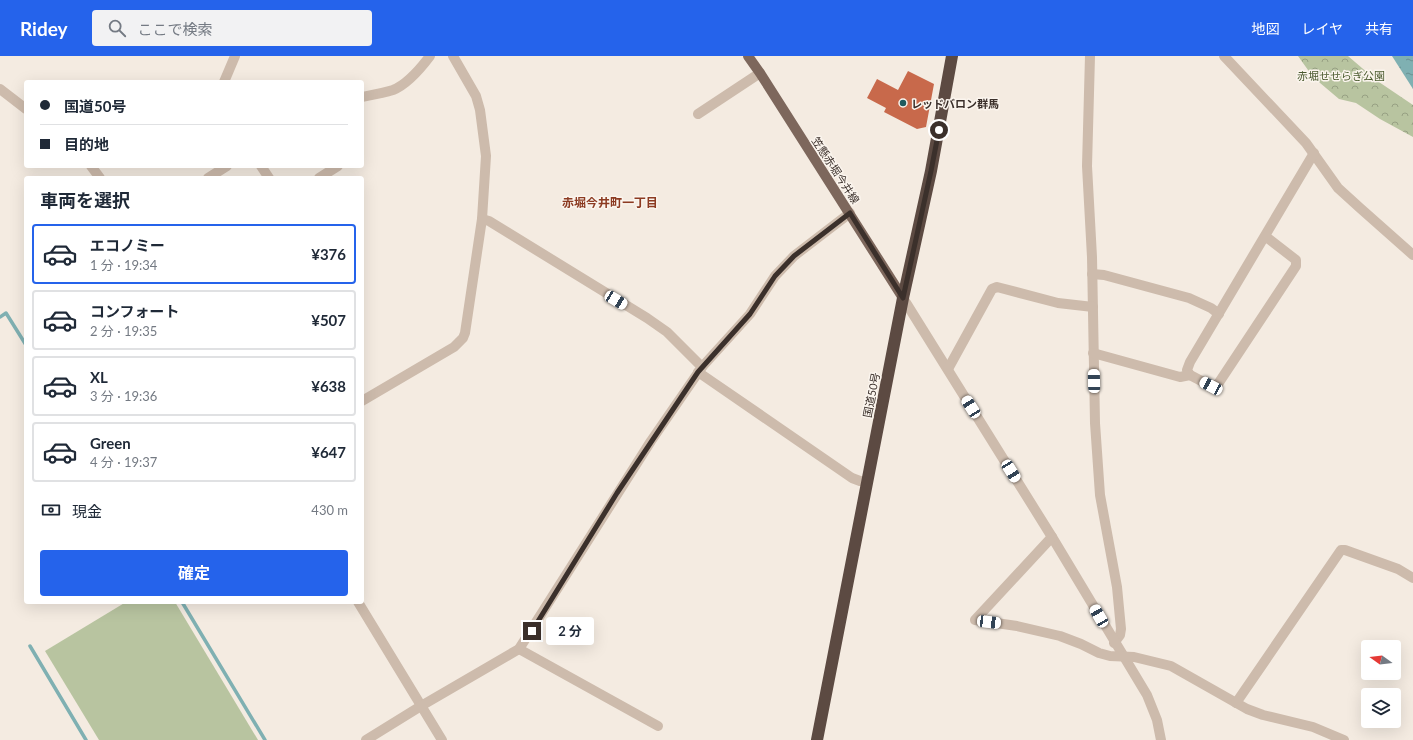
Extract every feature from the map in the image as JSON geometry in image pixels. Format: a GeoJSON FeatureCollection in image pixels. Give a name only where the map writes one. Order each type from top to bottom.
{"type":"FeatureCollection","features":[{"type":"Feature","properties":{"kind":"highway","name":"国道50号"},"geometry":{"type":"LineString","coordinates":[[817,740],[903,298],[931,171],[952,56]]}},
{"type":"Feature","properties":{"kind":"main road","name":"笠懸赤堀今井線"},"geometry":{"type":"LineString","coordinates":[[748,56],[850,213],[903,298]]}},
{"type":"Feature","properties":{"kind":"street"},"geometry":{"type":"LineString","coordinates":[[225,80],[234,56]]}},
{"type":"Feature","properties":{"kind":"street"},"geometry":{"type":"LineString","coordinates":[[364,97],[394,90],[419,71],[430,56]]}},
{"type":"Feature","properties":{"kind":"street"},"geometry":{"type":"LineString","coordinates":[[364,400],[454,347],[463,338],[482,219],[486,156],[480,110],[474,92],[453,56]]}},
{"type":"Feature","properties":{"kind":"street"},"geometry":{"type":"LineString","coordinates":[[1090,56],[1087,166],[1092,274],[1095,423],[1100,495],[1117,587],[1121,629],[1120,634],[1114,642]]}},
{"type":"Feature","properties":{"kind":"street"},"geometry":{"type":"LineString","coordinates":[[1224,56],[1306,143],[1338,188],[1413,255]]}},
{"type":"Feature","properties":{"kind":"street"},"geometry":{"type":"LineString","coordinates":[[698,114],[760,74]]}},
{"type":"Feature","properties":{"kind":"street"},"geometry":{"type":"LineString","coordinates":[[0,89],[24,107]]}},
{"type":"Feature","properties":{"kind":"street"},"geometry":{"type":"LineString","coordinates":[[1190,375],[1188,370],[1190,362],[1314,154]]}},
{"type":"Feature","properties":{"kind":"street"},"geometry":{"type":"LineString","coordinates":[[211,176],[223,168]]}},
{"type":"Feature","properties":{"kind":"street"},"geometry":{"type":"LineString","coordinates":[[322,176],[335,168]]}},
{"type":"Feature","properties":{"kind":"street"},"geometry":{"type":"LineString","coordinates":[[366,740],[420,706],[519,649],[622,486],[700,369],[750,314],[775,276],[794,256],[850,213]]}},
{"type":"Feature","properties":{"kind":"street"},"geometry":{"type":"LineString","coordinates":[[482,219],[489,221],[647,318],[667,332],[700,369],[852,478],[867,482]]}},
{"type":"Feature","properties":{"kind":"street"},"geometry":{"type":"LineString","coordinates":[[1093,353],[1180,377],[1190,375],[1211,386],[1218,384],[1296,266],[1296,260],[1265,236]]}},
{"type":"Feature","properties":{"kind":"street"},"geometry":{"type":"LineString","coordinates":[[1092,274],[1104,275],[1188,298],[1211,308],[1219,314]]}},
{"type":"Feature","properties":{"kind":"street"},"geometry":{"type":"LineString","coordinates":[[948,369],[992,289],[997,287],[1058,303],[1092,307]]}},
{"type":"Feature","properties":{"kind":"street"},"geometry":{"type":"LineString","coordinates":[[903,298],[1052,537],[1147,695],[1157,720],[1161,740]]}},
{"type":"Feature","properties":{"kind":"street"},"geometry":{"type":"LineString","coordinates":[[1052,537],[975,620],[1017,626],[1060,636],[1110,656],[1139,658],[1171,666],[1199,680],[1236,703],[1263,715],[1313,727],[1344,740]]}},
{"type":"Feature","properties":{"kind":"street"},"geometry":{"type":"LineString","coordinates":[[1236,703],[1342,550],[1398,569],[1413,578]]}},
{"type":"Feature","properties":{"kind":"street"},"geometry":{"type":"LineString","coordinates":[[359,604],[442,740]]}},
{"type":"Feature","properties":{"kind":"street"},"geometry":{"type":"LineString","coordinates":[[519,649],[658,726]]}},
{"type":"Feature","properties":{"kind":"green space","name":"赤堀せせらぎ公園"},"geometry":{"type":"Polygon","coordinates":[[[1298,56],[1348,56],[1376,80],[1413,105],[1413,137],[1380,119],[1356,103],[1339,99],[1313,77],[1298,56]]]}},
{"type":"Feature","properties":{"kind":"green space"},"geometry":{"type":"Polygon","coordinates":[[[123,604],[176,604],[258,740],[99,740],[45,651],[123,604]]]}},
{"type":"Feature","properties":{"kind":"water"},"geometry":{"type":"Polygon","coordinates":[[[1392,56],[1413,56],[1413,89],[1392,56]]]}},
{"type":"Feature","properties":{"kind":"building","name":"レッドバロン群馬"},"geometry":{"type":"Polygon","coordinates":[[[908,71],[934,84],[926,127],[917,129],[884,112],[886,108],[867,98],[877,79],[898,90],[908,71]]]}},
{"type":"Feature","properties":{"kind":"waterway"},"geometry":{"type":"LineString","coordinates":[[0,317],[6,313],[24,342]]}},
{"type":"Feature","properties":{"kind":"waterway"},"geometry":{"type":"LineString","coordinates":[[183,604],[265,740]]}},
{"type":"Feature","properties":{"kind":"waterway"},"geometry":{"type":"LineString","coordinates":[[30,646],[86,740]]}},
{"type":"Feature","properties":{"kind":"place","name":"レッドバロン群馬"},"geometry":{"type":"Point","coordinates":[903,103]}},
{"type":"Feature","properties":{"kind":"district","name":"赤堀今井町一丁目"},"geometry":{"type":"Point","coordinates":[610,202]}},
{"type":"Feature","properties":{"kind":"route"},"geometry":{"type":"LineString","coordinates":[[532,631],[617,493],[698,372],[750,314],[775,276],[794,256],[850,213],[903,298],[939,130]]}}]}
